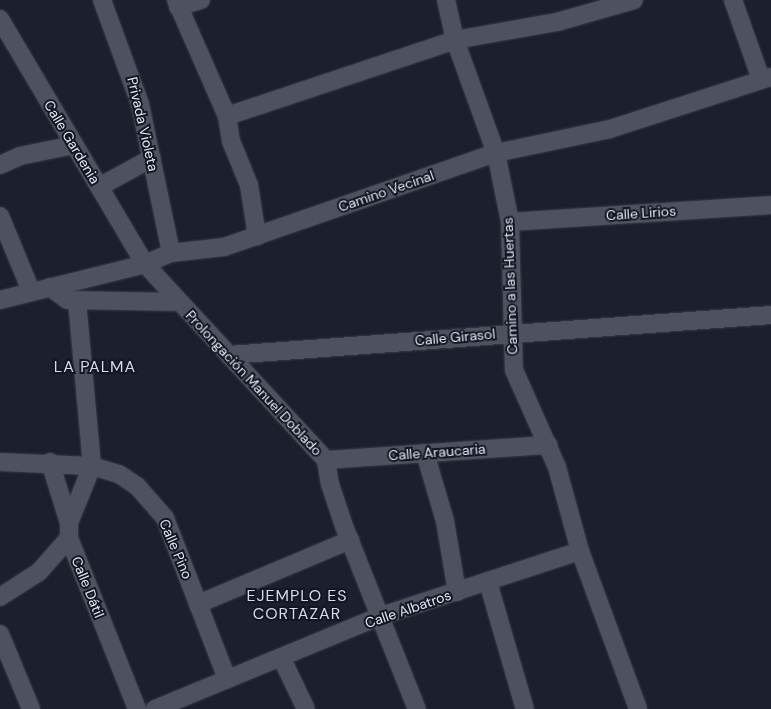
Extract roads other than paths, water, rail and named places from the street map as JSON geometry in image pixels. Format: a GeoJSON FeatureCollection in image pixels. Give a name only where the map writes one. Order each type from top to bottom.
{"type":"FeatureCollection","features":[{"type":"Feature","properties":{"kind":"street","name":"Privada Violeta"},"geometry":{"type":"LineString","coordinates":[[102,0],[132,74],[152,158],[171,253]]}},
{"type":"Feature","properties":{"kind":"street"},"geometry":{"type":"LineString","coordinates":[[201,0],[177,3],[226,116],[231,141],[249,185],[257,236]]}},
{"type":"Feature","properties":{"kind":"street","name":"Camino a las Huertas"},"geometry":{"type":"LineString","coordinates":[[446,0],[455,40],[496,153],[510,222],[514,370],[525,401],[548,445],[562,482],[580,551],[638,709]]}},
{"type":"Feature","properties":{"kind":"street"},"geometry":{"type":"LineString","coordinates":[[226,116],[455,40],[557,22],[634,0]]}},
{"type":"Feature","properties":{"kind":"street"},"geometry":{"type":"LineString","coordinates":[[734,0],[766,78]]}},
{"type":"Feature","properties":{"kind":"street","name":"Calle Gardenia"},"geometry":{"type":"LineString","coordinates":[[0,19],[145,264]]}},
{"type":"Feature","properties":{"kind":"street","name":"Camino Vecinal"},"geometry":{"type":"LineString","coordinates":[[0,300],[50,286],[145,264],[171,253],[224,247],[496,153],[610,129],[766,78]]}},
{"type":"Feature","properties":{"kind":"street"},"geometry":{"type":"LineString","coordinates":[[0,165],[20,156],[74,145]]}},
{"type":"Feature","properties":{"kind":"street"},"geometry":{"type":"LineString","coordinates":[[99,187],[152,158]]}},
{"type":"Feature","properties":{"kind":"street","name":"Calle Lirios"},"geometry":{"type":"LineString","coordinates":[[510,222],[771,205]]}},
{"type":"Feature","properties":{"kind":"street"},"geometry":{"type":"LineString","coordinates":[[0,216],[31,291]]}},
{"type":"Feature","properties":{"kind":"street","name":"Prolongación Manuel Doblado"},"geometry":{"type":"LineString","coordinates":[[145,264],[178,302],[326,460],[330,484],[350,540],[417,709]]}},
{"type":"Feature","properties":{"kind":"street"},"geometry":{"type":"LineString","coordinates":[[50,286],[59,296],[77,301],[178,302]]}},
{"type":"Feature","properties":{"kind":"street"},"geometry":{"type":"LineString","coordinates":[[0,597],[39,572],[69,530],[92,466],[77,301]]}},
{"type":"Feature","properties":{"kind":"street","name":"Calle Girasol"},"geometry":{"type":"LineString","coordinates":[[229,355],[513,332],[771,315]]}},
{"type":"Feature","properties":{"kind":"street","name":"Calle Araucaria"},"geometry":{"type":"LineString","coordinates":[[326,460],[548,445]]}},
{"type":"Feature","properties":{"kind":"street"},"geometry":{"type":"LineString","coordinates":[[425,453],[445,521],[457,592]]}},
{"type":"Feature","properties":{"kind":"street","name":"Calle Pino"},"geometry":{"type":"LineString","coordinates":[[0,462],[50,462],[92,466],[119,474],[137,486],[165,518],[228,680]]}},
{"type":"Feature","properties":{"kind":"street","name":"Calle Dátil"},"geometry":{"type":"LineString","coordinates":[[50,462],[69,530],[137,709]]}},
{"type":"Feature","properties":{"kind":"street"},"geometry":{"type":"LineString","coordinates":[[198,604],[350,540]]}},
{"type":"Feature","properties":{"kind":"street","name":"Calle Albatros"},"geometry":{"type":"LineString","coordinates":[[155,709],[200,701],[228,680],[381,616],[580,551]]}},
{"type":"Feature","properties":{"kind":"street"},"geometry":{"type":"LineString","coordinates":[[488,582],[524,709]]}},
{"type":"Feature","properties":{"kind":"street"},"geometry":{"type":"LineString","coordinates":[[0,634],[31,709]]}},
{"type":"Feature","properties":{"kind":"street"},"geometry":{"type":"LineString","coordinates":[[282,659],[306,709]]}},
{"type":"Feature","properties":{"kind":"district","name":"LA PALMA"},"geometry":{"type":"Point","coordinates":[95,367]}},
{"type":"Feature","properties":{"kind":"district","name":"EJEMPLO ES CORTAZAR"},"geometry":{"type":"Point","coordinates":[297,605]}}]}
